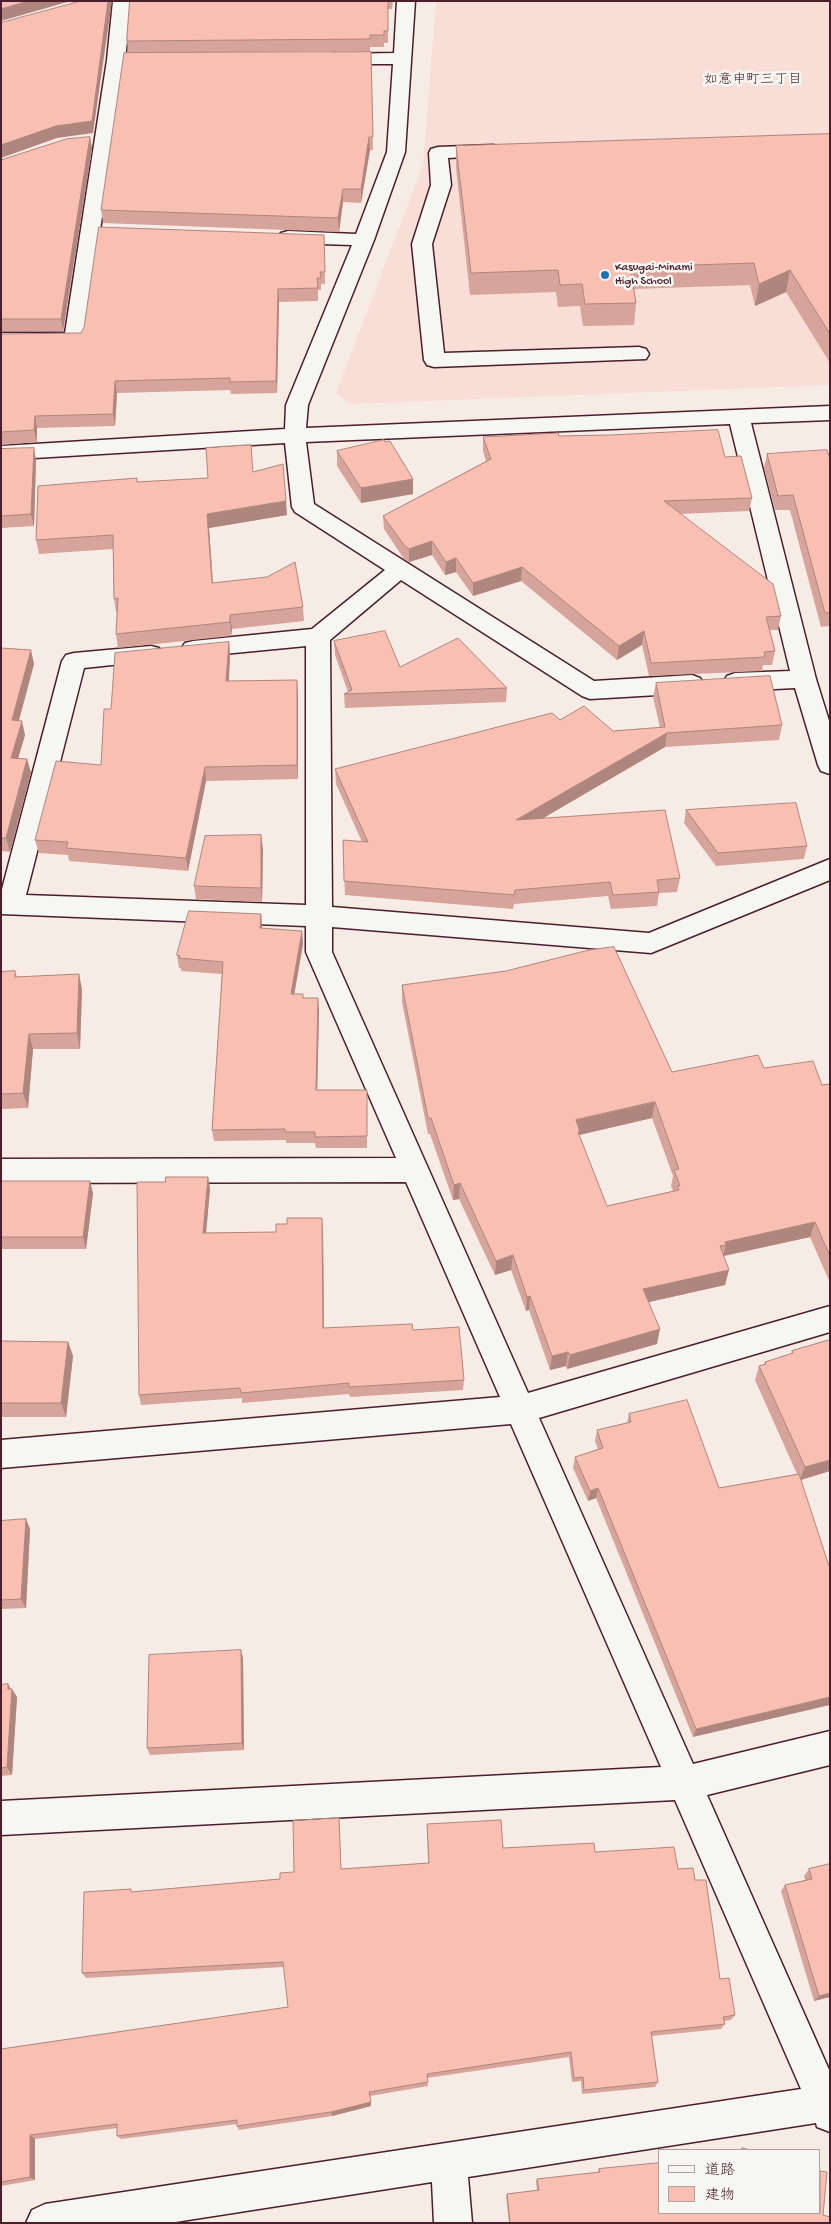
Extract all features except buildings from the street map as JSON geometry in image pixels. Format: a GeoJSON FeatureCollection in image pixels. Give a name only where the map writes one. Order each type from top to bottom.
{"type":"FeatureCollection","features":[{"type":"Feature","properties":{"kind":"street"},"geometry":{"type":"LineString","coordinates":[[1,339],[74,339],[100,231],[94,141],[116,60],[122,1]]}},
{"type":"Feature","properties":{"kind":"street"},"geometry":{"type":"LineString","coordinates":[[406,1],[396,152],[364,240],[297,405],[295,435],[303,507],[590,690],[804,679]]}},
{"type":"Feature","properties":{"kind":"street"},"geometry":{"type":"LineString","coordinates":[[314,59],[402,58]]}},
{"type":"Feature","properties":{"kind":"street"},"geometry":{"type":"LineString","coordinates":[[116,60],[136,60]]}},
{"type":"Feature","properties":{"kind":"street"},"geometry":{"type":"LineString","coordinates":[[516,151],[438,153],[441,184],[422,244],[434,360],[639,354]]}},
{"type":"Feature","properties":{"kind":"street"},"geometry":{"type":"LineString","coordinates":[[266,236],[364,240]]}},
{"type":"Feature","properties":{"kind":"street"},"geometry":{"type":"LineString","coordinates":[[1,454],[295,435],[830,413]]}},
{"type":"Feature","properties":{"kind":"street"},"geometry":{"type":"LineString","coordinates":[[739,417],[804,679],[830,765]]}},
{"type":"Feature","properties":{"kind":"street"},"geometry":{"type":"LineString","coordinates":[[400,569],[318,637],[74,661],[6,904],[318,916],[651,943],[830,869]]}},
{"type":"Feature","properties":{"kind":"street"},"geometry":{"type":"LineString","coordinates":[[45,2223],[828,2107],[319,952],[318,637]]}},
{"type":"Feature","properties":{"kind":"street"},"geometry":{"type":"LineString","coordinates":[[1,1171],[414,1170]]}},
{"type":"Feature","properties":{"kind":"street"},"geometry":{"type":"LineString","coordinates":[[1,1454],[522,1409],[830,1319]]}},
{"type":"Feature","properties":{"kind":"street"},"geometry":{"type":"LineString","coordinates":[[1,1818],[685,1783],[830,1748]]}},
{"type":"Feature","properties":{"kind":"street"},"geometry":{"type":"LineString","coordinates":[[449,2162],[453,2223]]}},
{"type":"Feature","properties":{"kind":"shaded area","name":"Kasugai-Minami High School"},"geometry":{"type":"Polygon","coordinates":[[[436,1],[830,1],[830,385],[351,404],[336,393],[423,165],[436,1]]]}},
{"type":"Feature","properties":{"kind":"place","name":"Kasugai-Minami High School"},"geometry":{"type":"Point","coordinates":[605,275]}},
{"type":"Feature","properties":{"kind":"district","name":"如意申町三丁目"},"geometry":{"type":"Point","coordinates":[753,81]}}]}
